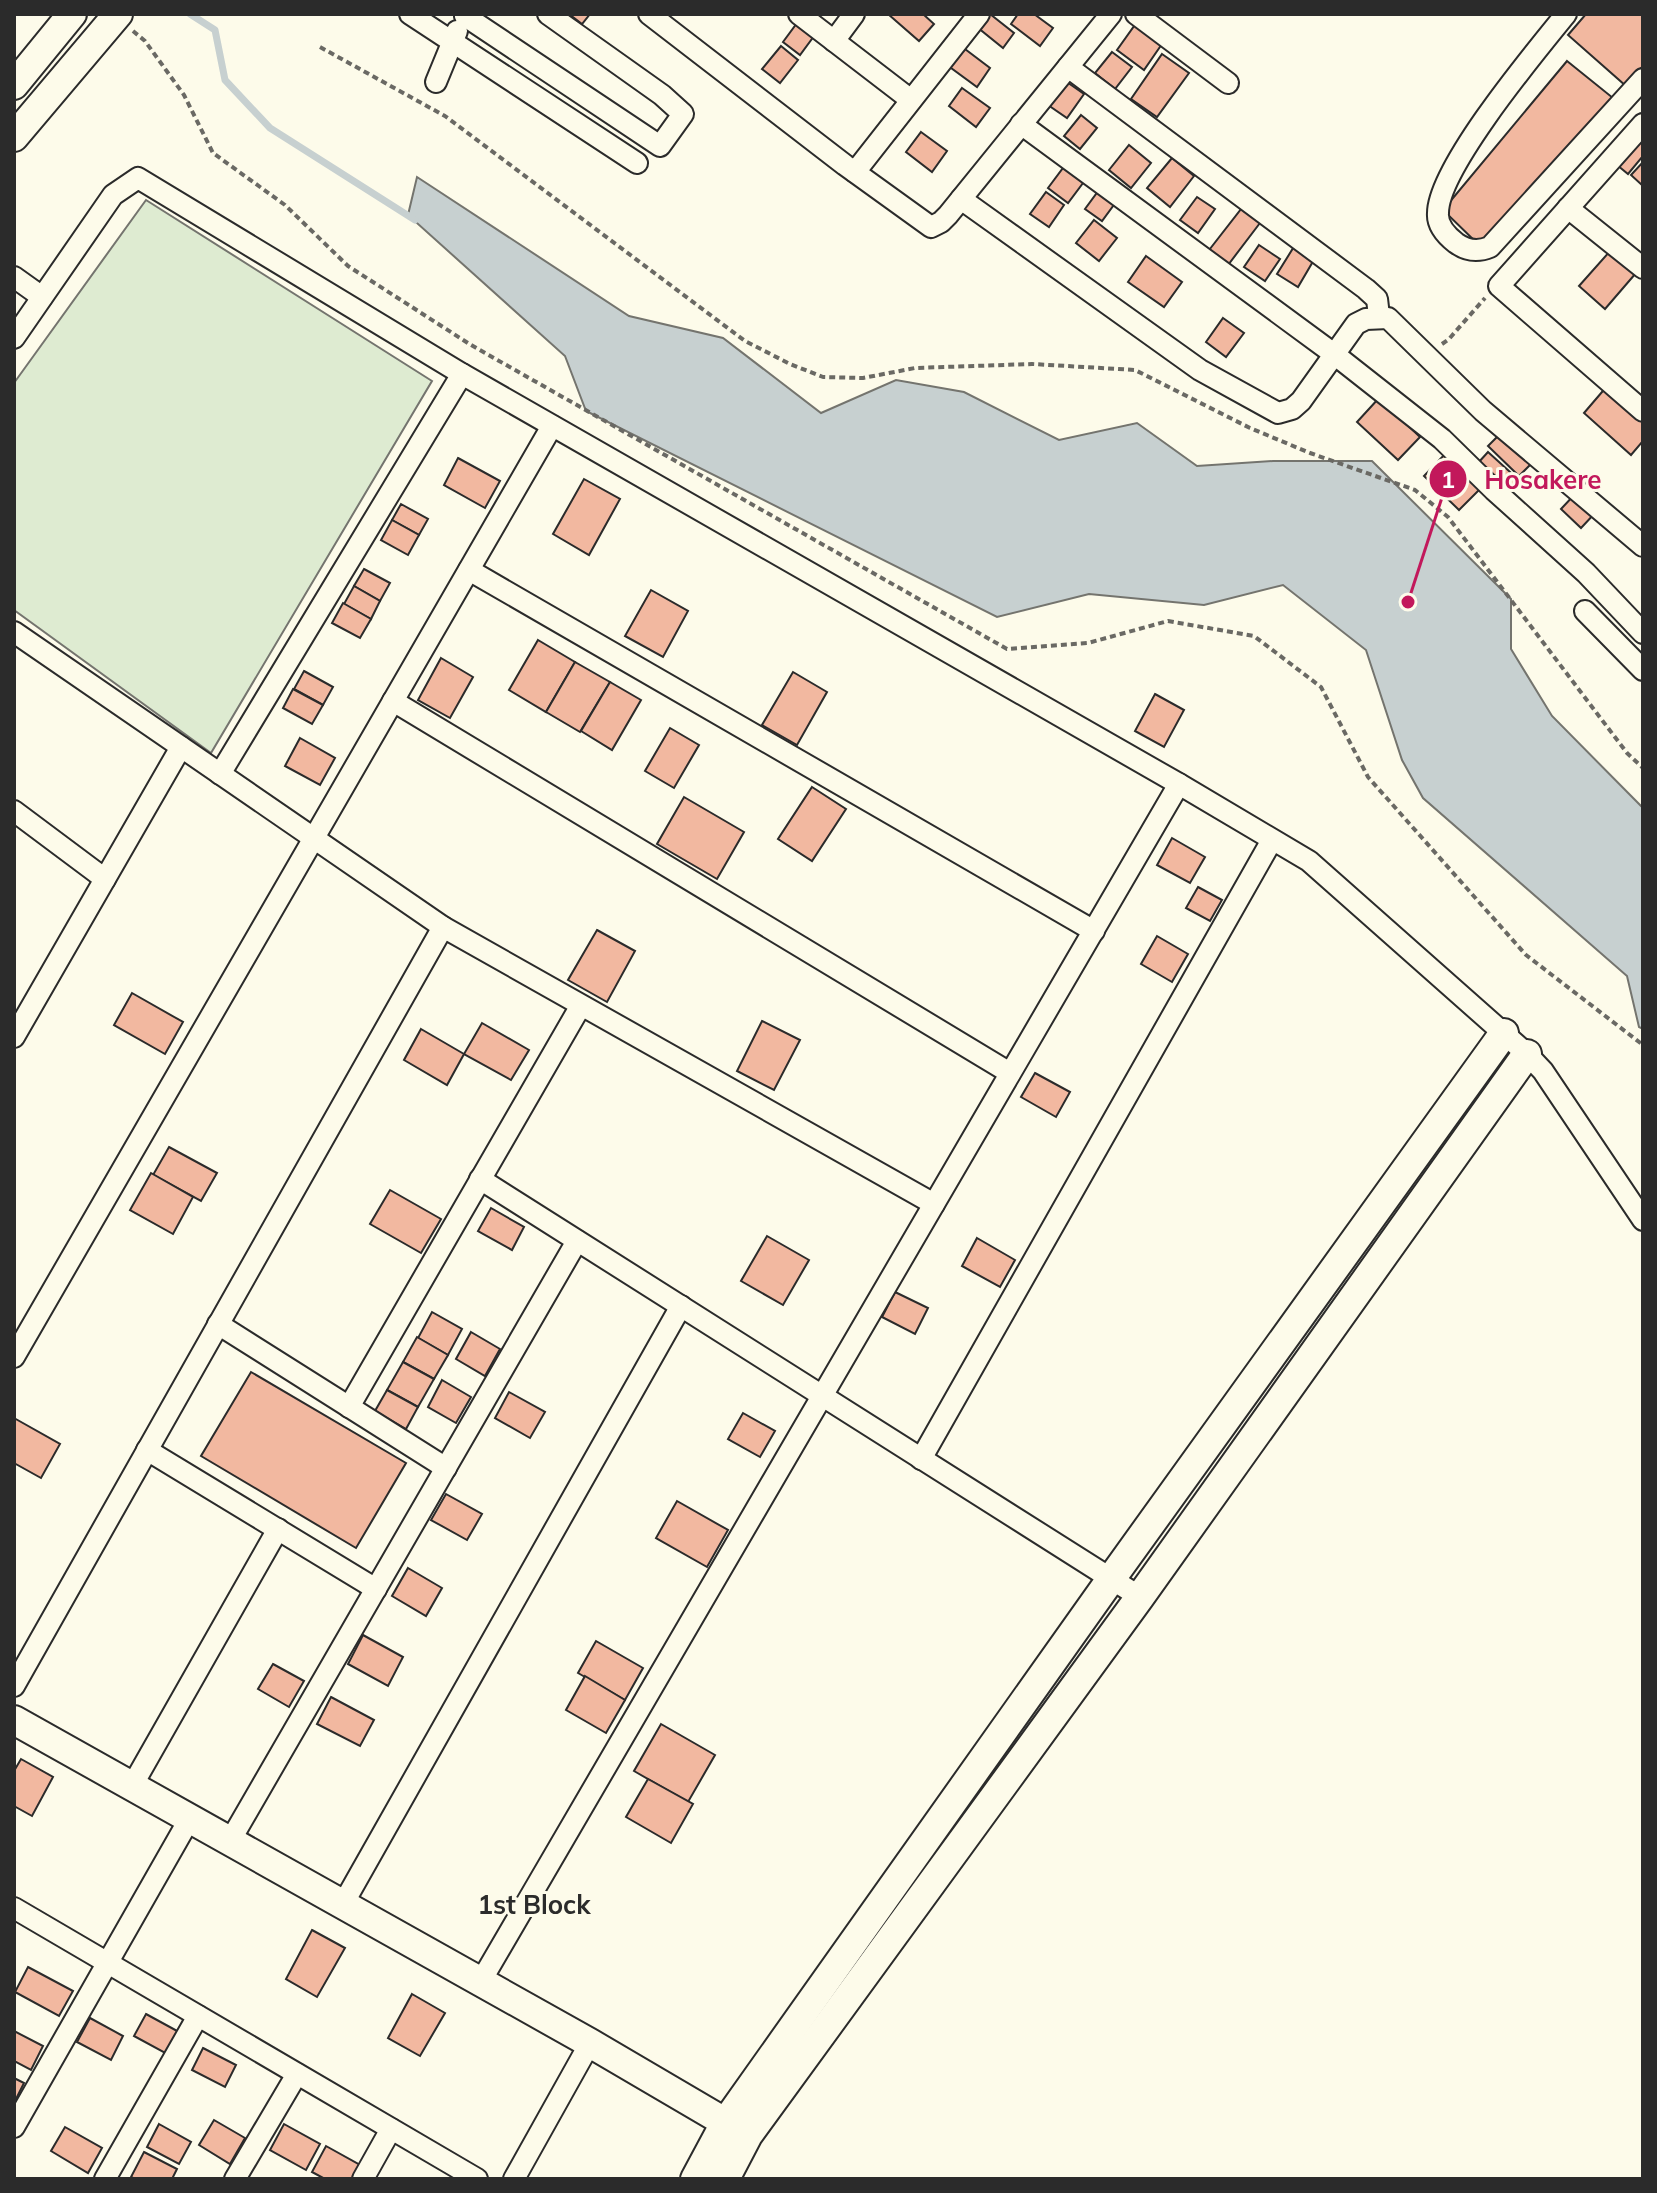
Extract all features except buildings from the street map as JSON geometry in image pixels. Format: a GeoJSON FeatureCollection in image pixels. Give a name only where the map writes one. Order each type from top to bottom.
{"type":"FeatureCollection","features":[{"type":"Feature","properties":{"kind":"street"},"geometry":{"type":"LineString","coordinates":[[14,85],[72,14]]}},
{"type":"Feature","properties":{"kind":"street"},"geometry":{"type":"LineString","coordinates":[[410,14],[453,39],[637,163]]}},
{"type":"Feature","properties":{"kind":"street"},"geometry":{"type":"LineString","coordinates":[[436,82],[465,15],[660,146],[683,114],[662,95],[548,14]]}},
{"type":"Feature","properties":{"kind":"street"},"geometry":{"type":"LineString","coordinates":[[649,14],[931,227],[941,222],[961,199],[1111,14]]}},
{"type":"Feature","properties":{"kind":"street"},"geometry":{"type":"LineString","coordinates":[[799,14],[911,100]]}},
{"type":"Feature","properties":{"kind":"street"},"geometry":{"type":"LineString","coordinates":[[834,41],[854,14]]}},
{"type":"Feature","properties":{"kind":"street"},"geometry":{"type":"LineString","coordinates":[[855,172],[979,14]]}},
{"type":"Feature","properties":{"kind":"street"},"geometry":{"type":"LineString","coordinates":[[1136,14],[1228,83]]}},
{"type":"Feature","properties":{"kind":"street"},"geometry":{"type":"LineString","coordinates":[[1566,14],[1503,94],[1444,188],[1437,210],[1438,222],[1455,242],[1472,251],[1490,247],[1641,84]]}},
{"type":"Feature","properties":{"kind":"street"},"geometry":{"type":"LineString","coordinates":[[14,137],[116,16]]}},
{"type":"Feature","properties":{"kind":"street"},"geometry":{"type":"LineString","coordinates":[[1068,67],[1366,289],[1377,299],[1379,316]]}},
{"type":"Feature","properties":{"kind":"street"},"geometry":{"type":"LineString","coordinates":[[1021,124],[1334,354],[1442,439],[1586,573],[1643,633]]}},
{"type":"Feature","properties":{"kind":"street"},"geometry":{"type":"LineString","coordinates":[[1643,124],[1499,286],[1643,411]]}},
{"type":"Feature","properties":{"kind":"street"},"geometry":{"type":"LineString","coordinates":[[14,338],[113,195],[138,178],[462,374],[1309,861],[1543,1071],[1643,1220]]}},
{"type":"Feature","properties":{"kind":"street"},"geometry":{"type":"LineString","coordinates":[[961,199],[1200,370],[1278,413],[1292,409],[1356,324],[1379,316],[1388,318],[1483,411],[1643,546]]}},
{"type":"Feature","properties":{"kind":"street"},"geometry":{"type":"LineString","coordinates":[[1568,208],[1643,268]]}},
{"type":"Feature","properties":{"kind":"street"},"geometry":{"type":"LineString","coordinates":[[14,277],[42,297]]}},
{"type":"Feature","properties":{"kind":"street"},"geometry":{"type":"LineString","coordinates":[[220,774],[462,374]]}},
{"type":"Feature","properties":{"kind":"street"},"geometry":{"type":"LineString","coordinates":[[14,1357],[552,426]]}},
{"type":"Feature","properties":{"kind":"street"},"geometry":{"type":"LineString","coordinates":[[469,570],[1094,931]]}},
{"type":"Feature","properties":{"kind":"street"},"geometry":{"type":"LineString","coordinates":[[1585,611],[1643,670]]}},
{"type":"Feature","properties":{"kind":"street"},"geometry":{"type":"LineString","coordinates":[[14,632],[443,927],[934,1204]]}},
{"type":"Feature","properties":{"kind":"street"},"geometry":{"type":"LineString","coordinates":[[393,701],[1010,1073]]}},
{"type":"Feature","properties":{"kind":"street"},"geometry":{"type":"LineString","coordinates":[[14,1037],[22,1003],[105,879],[181,747]]}},
{"type":"Feature","properties":{"kind":"street"},"geometry":{"type":"LineString","coordinates":[[481,1981],[1179,784]]}},
{"type":"Feature","properties":{"kind":"street"},"geometry":{"type":"LineString","coordinates":[[14,811],[105,879]]}},
{"type":"Feature","properties":{"kind":"street"},"geometry":{"type":"LineString","coordinates":[[921,1459],[1272,840]]}},
{"type":"Feature","properties":{"kind":"street"},"geometry":{"type":"LineString","coordinates":[[14,1686],[443,927]]}},
{"type":"Feature","properties":{"kind":"street"},"geometry":{"type":"LineString","coordinates":[[349,1407],[580,1007]]}},
{"type":"Feature","properties":{"kind":"street"},"geometry":{"type":"LineString","coordinates":[[725,2179],[737,2129],[1111,1579],[1504,1033]]}},
{"type":"Feature","properties":{"kind":"street"},"geometry":{"type":"LineString","coordinates":[[695,2179],[737,2129],[1140,1597],[1527,1054]]}},
{"type":"Feature","properties":{"kind":"street"},"geometry":{"type":"LineString","coordinates":[[480,1179],[1140,1597]]}},
{"type":"Feature","properties":{"kind":"street"},"geometry":{"type":"LineString","coordinates":[[230,1841],[577,1241]]}},
{"type":"Feature","properties":{"kind":"street"},"geometry":{"type":"LineString","coordinates":[[343,1904],[681,1306]]}},
{"type":"Feature","properties":{"kind":"street"},"geometry":{"type":"LineString","coordinates":[[218,1324],[446,1468]]}},
{"type":"Feature","properties":{"kind":"street"},"geometry":{"type":"LineString","coordinates":[[147,1450],[376,1589]]}},
{"type":"Feature","properties":{"kind":"street"},"geometry":{"type":"LineString","coordinates":[[132,1786],[278,1529]]}},
{"type":"Feature","properties":{"kind":"street"},"geometry":{"type":"LineString","coordinates":[[14,1720],[481,1981],[737,2129]]}},
{"type":"Feature","properties":{"kind":"street"},"geometry":{"type":"LineString","coordinates":[[14,2127],[190,1818]]}},
{"type":"Feature","properties":{"kind":"street"},"geometry":{"type":"LineString","coordinates":[[14,1908],[477,2179]]}},
{"type":"Feature","properties":{"kind":"street"},"geometry":{"type":"LineString","coordinates":[[105,2179],[198,2016]]}},
{"type":"Feature","properties":{"kind":"street"},"geometry":{"type":"LineString","coordinates":[[514,2179],[590,2043]]}},
{"type":"Feature","properties":{"kind":"street"},"geometry":{"type":"LineString","coordinates":[[235,2179],[297,2074]]}},
{"type":"Feature","properties":{"kind":"street"},"geometry":{"type":"LineString","coordinates":[[363,2179],[391,2129]]}},
{"type":"Feature","properties":{"kind":"path"},"geometry":{"type":"LineString","coordinates":[[116,16],[145,41],[161,62],[184,95],[213,153],[285,205],[348,266],[471,345],[1007,649],[1088,643],[1168,621],[1254,636],[1321,687],[1368,777],[1526,955],[1643,1045]]}},
{"type":"Feature","properties":{"kind":"path"},"geometry":{"type":"LineString","coordinates":[[320,47],[445,116],[745,341],[790,364],[823,377],[863,378],[915,368],[1018,364],[1135,370],[1250,428],[1415,490],[1448,517],[1627,753],[1643,768]]}},
{"type":"Feature","properties":{"kind":"path"},"geometry":{"type":"LineString","coordinates":[[1426,354],[1449,339],[1499,286]]}},
{"type":"Feature","properties":{"kind":"green space"},"geometry":{"type":"Polygon","coordinates":[[[146,200],[432,381],[211,753],[14,610],[14,383],[146,200]]]}},
{"type":"Feature","properties":{"kind":"shaded area"},"geometry":{"type":"Polygon","coordinates":[[[417,177],[629,316],[723,338],[821,413],[896,380],[964,392],[1059,440],[1137,423],[1197,466],[1273,461],[1372,461],[1511,599],[1511,649],[1552,716],[1643,808],[1643,1029],[1639,1027],[1627,976],[1423,798],[1402,760],[1366,650],[1283,585],[1204,605],[1089,594],[997,617],[586,411],[565,356],[408,215],[417,177]]]}},
{"type":"Feature","properties":{"kind":"waterway"},"geometry":{"type":"LineString","coordinates":[[190,14],[215,30],[225,80],[270,128],[415,220]]}},
{"type":"Feature","properties":{"kind":"place","name":"Hosakere"},"geometry":{"type":"Point","coordinates":[1408,602]}},
{"type":"Feature","properties":{"kind":"district","name":"1st Block"},"geometry":{"type":"Point","coordinates":[534,1904]}}]}
